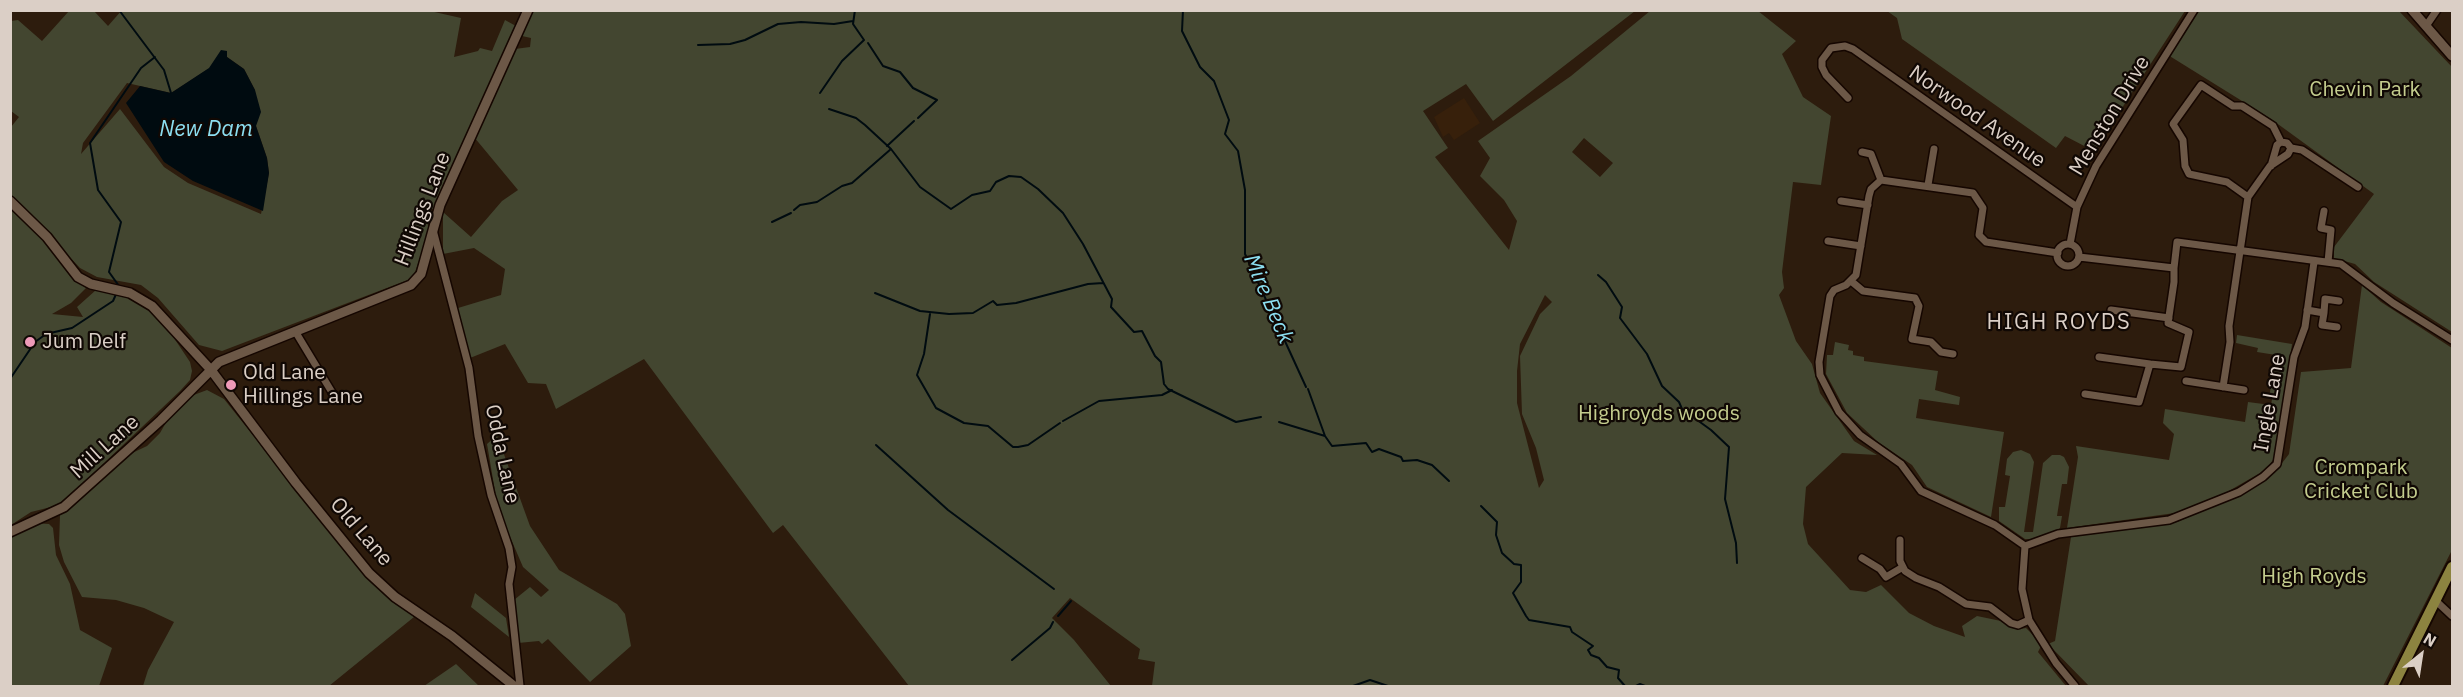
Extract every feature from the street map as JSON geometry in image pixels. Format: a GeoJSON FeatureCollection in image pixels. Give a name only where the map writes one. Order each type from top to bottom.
{"type":"FeatureCollection","features":[{"type":"Feature","properties":{"kind":"main road"},"geometry":{"type":"LineString","coordinates":[[2392,687],[2452,567]]}},
{"type":"Feature","properties":{"kind":"street","name":"Hillings Lane"},"geometry":{"type":"LineString","coordinates":[[211,370],[230,357],[411,285],[421,274],[440,205],[528,10]]}},
{"type":"Feature","properties":{"kind":"street","name":"Menston Drive"},"geometry":{"type":"LineString","coordinates":[[2070,244],[2078,207],[2096,166],[2194,10]]}},
{"type":"Feature","properties":{"kind":"street"},"geometry":{"type":"LineString","coordinates":[[2412,10],[2452,56]]}},
{"type":"Feature","properties":{"kind":"street"},"geometry":{"type":"LineString","coordinates":[[2427,26],[2437,10]]}},
{"type":"Feature","properties":{"kind":"street","name":"Norwood Avenue"},"geometry":{"type":"LineString","coordinates":[[1848,98],[1826,75],[1822,67],[1822,60],[1831,48],[1845,46],[1853,49],[2078,207]]}},
{"type":"Feature","properties":{"kind":"street"},"geometry":{"type":"LineString","coordinates":[[2248,197],[2227,182],[2189,174],[2184,161],[2182,140],[2173,124],[2200,85],[2233,106],[2242,106],[2273,126],[2282,142],[2291,148],[2302,150],[2358,187]]}},
{"type":"Feature","properties":{"kind":"street"},"geometry":{"type":"LineString","coordinates":[[2271,166],[2273,151],[2282,142]]}},
{"type":"Feature","properties":{"kind":"street"},"geometry":{"type":"LineString","coordinates":[[2223,387],[2239,251],[2248,197],[2271,166],[2288,154],[2291,148]]}},
{"type":"Feature","properties":{"kind":"street"},"geometry":{"type":"LineString","coordinates":[[1928,185],[1934,149]]}},
{"type":"Feature","properties":{"kind":"street"},"geometry":{"type":"LineString","coordinates":[[1862,153],[1871,154],[1881,180]]}},
{"type":"Feature","properties":{"kind":"street"},"geometry":{"type":"LineString","coordinates":[[1881,180],[1966,190],[1978,196],[1983,208],[1979,235],[1986,242],[2058,253]]}},
{"type":"Feature","properties":{"kind":"street"},"geometry":{"type":"LineString","coordinates":[[1881,180],[1872,189],[1856,275],[1851,281],[1834,290],[1830,296],[1819,363],[1820,375],[1827,392],[1846,421],[1909,473],[1916,485],[1930,497],[1995,525],[2025,546],[2022,589],[2029,620],[2074,687]]}},
{"type":"Feature","properties":{"kind":"street","name":"Old Lane"},"geometry":{"type":"LineString","coordinates":[[10,201],[47,237],[78,277],[88,283],[141,298],[152,306],[211,370],[296,483],[369,573],[395,597],[452,636],[514,687]]}},
{"type":"Feature","properties":{"kind":"street"},"geometry":{"type":"LineString","coordinates":[[1841,201],[1868,205]]}},
{"type":"Feature","properties":{"kind":"street"},"geometry":{"type":"LineString","coordinates":[[2324,211],[2321,228],[2331,230],[2328,262]]}},
{"type":"Feature","properties":{"kind":"street","name":"Odda Lane"},"geometry":{"type":"LineString","coordinates":[[433,230],[469,368],[478,436],[490,488],[509,548],[512,567],[509,584],[520,687]]}},
{"type":"Feature","properties":{"kind":"street"},"geometry":{"type":"LineString","coordinates":[[1828,241],[1862,246]]}},
{"type":"Feature","properties":{"kind":"street"},"geometry":{"type":"LineString","coordinates":[[2099,357],[2178,367],[2184,363],[2189,332],[2171,327],[2169,318],[2177,242],[2314,262],[2328,262],[2348,267],[2393,303],[2452,340]]}},
{"type":"Feature","properties":{"kind":"street"},"geometry":{"type":"LineString","coordinates":[[2070,244],[2077,249],[2079,257],[2073,264],[2065,265],[2060,261],[2058,253],[2061,247],[2070,244]]}},
{"type":"Feature","properties":{"kind":"street"},"geometry":{"type":"LineString","coordinates":[[2079,257],[2174,268]]}},
{"type":"Feature","properties":{"kind":"street","name":"Ingle Lane"},"geometry":{"type":"LineString","coordinates":[[2025,546],[2058,534],[2169,520],[2239,492],[2263,477],[2279,459],[2294,357],[2305,327],[2314,262]]}},
{"type":"Feature","properties":{"kind":"street"},"geometry":{"type":"LineString","coordinates":[[1851,281],[1863,291],[1915,298],[1919,306],[1912,339],[1931,342],[1941,352],[1953,354]]}},
{"type":"Feature","properties":{"kind":"street"},"geometry":{"type":"LineString","coordinates":[[2337,327],[2322,325],[2325,299],[2339,301]]}},
{"type":"Feature","properties":{"kind":"street"},"geometry":{"type":"LineString","coordinates":[[2111,310],[2169,318]]}},
{"type":"Feature","properties":{"kind":"street"},"geometry":{"type":"LineString","coordinates":[[2307,310],[2324,313]]}},
{"type":"Feature","properties":{"kind":"street"},"geometry":{"type":"LineString","coordinates":[[295,331],[333,394]]}},
{"type":"Feature","properties":{"kind":"street"},"geometry":{"type":"LineString","coordinates":[[2085,394],[2139,402],[2150,364]]}},
{"type":"Feature","properties":{"kind":"street","name":"Mill Lane"},"geometry":{"type":"LineString","coordinates":[[10,532],[64,507],[161,420],[211,370]]}},
{"type":"Feature","properties":{"kind":"street"},"geometry":{"type":"LineString","coordinates":[[2186,381],[2244,390]]}},
{"type":"Feature","properties":{"kind":"street"},"geometry":{"type":"LineString","coordinates":[[1900,540],[1899,548],[1903,567],[1916,578],[1938,587],[1966,604],[1990,607],[2018,625],[2029,620]]}},
{"type":"Feature","properties":{"kind":"street"},"geometry":{"type":"LineString","coordinates":[[1862,558],[1881,569],[1886,577],[1903,567]]}},
{"type":"Feature","properties":{"kind":"street"},"geometry":{"type":"LineString","coordinates":[[2436,601],[2452,616]]}},
{"type":"Feature","properties":{"kind":"shaded area"},"geometry":{"type":"Polygon","coordinates":[[[1464,98],[1480,123],[1454,140],[1449,133],[1443,137],[1434,117],[1464,98]]]}},
{"type":"Feature","properties":{"kind":"green space"},"geometry":{"type":"Polygon","coordinates":[[[122,10],[430,11],[461,18],[454,57],[478,51],[480,48],[492,51],[505,20],[516,26],[433,209],[425,208],[429,232],[413,278],[222,351],[199,345],[158,298],[141,285],[97,277],[80,268],[11,196],[11,127],[19,117],[11,111],[11,21],[18,20],[42,41],[69,11],[94,11],[108,26],[122,10]],[[227,57],[171,93],[127,83],[83,143],[81,154],[120,109],[164,167],[188,183],[261,214],[269,173],[267,158],[256,126],[255,90],[244,69],[227,57]]]}},
{"type":"Feature","properties":{"kind":"green space","name":"Highroyds woods"},"geometry":{"type":"Polygon","coordinates":[[[533,11],[1635,11],[1493,121],[1466,84],[1423,111],[1448,148],[1435,157],[1509,250],[1517,221],[1504,200],[1480,176],[1490,158],[1478,141],[1571,76],[1650,11],[1758,11],[1796,41],[1782,54],[1803,97],[1831,116],[1821,185],[1793,182],[1782,272],[1784,288],[1779,295],[1796,341],[1812,364],[1820,393],[1854,441],[1877,455],[1842,453],[1806,487],[1803,524],[1808,544],[1850,590],[1866,592],[1881,585],[1909,613],[1934,626],[1965,637],[1962,626],[1977,616],[2001,621],[2020,629],[2026,628],[2042,644],[2038,652],[2066,686],[1152,686],[1155,662],[1138,659],[1140,649],[1070,598],[1052,618],[1074,640],[1111,686],[909,686],[783,525],[773,533],[644,359],[556,409],[546,384],[528,383],[505,344],[470,358],[458,308],[501,295],[505,269],[474,248],[443,254],[443,212],[471,237],[502,201],[518,190],[474,137],[515,49],[530,47],[531,38],[522,36],[533,11]],[[1584,138],[1572,152],[1600,177],[1613,163],[1584,138]],[[1545,295],[1520,344],[1517,371],[1517,403],[1539,488],[1544,480],[1536,448],[1522,414],[1520,356],[1540,314],[1552,302],[1545,295]]]}},
{"type":"Feature","properties":{"kind":"green space"},"geometry":{"type":"Polygon","coordinates":[[[1887,11],[2185,11],[2094,151],[2065,136],[2056,148],[1902,39],[1897,18],[1887,11]]]}},
{"type":"Feature","properties":{"kind":"green space","name":"Chevin Park"},"geometry":{"type":"Polygon","coordinates":[[[2197,11],[2399,11],[2452,67],[2452,332],[2374,282],[2355,264],[2334,258],[2334,247],[2374,194],[2271,119],[2168,55],[2197,11]]]}},
{"type":"Feature","properties":{"kind":"green space"},"geometry":{"type":"Polygon","coordinates":[[[10,208],[48,245],[70,276],[86,288],[71,303],[52,314],[83,317],[77,307],[96,290],[130,296],[149,309],[170,332],[190,362],[192,371],[190,380],[180,391],[65,500],[55,506],[31,512],[11,525],[10,208]]]}},
{"type":"Feature","properties":{"kind":"green space","name":"High Royds"},"geometry":{"type":"Polygon","coordinates":[[[2362,285],[2381,302],[2452,348],[2452,550],[2383,686],[2089,686],[2048,644],[2055,641],[2071,537],[2177,522],[2246,491],[2276,471],[2289,454],[2301,372],[2351,368],[2362,285]]]}},
{"type":"Feature","properties":{"kind":"green space"},"geometry":{"type":"Polygon","coordinates":[[[2237,335],[2292,344],[2278,452],[2267,469],[2222,495],[2182,512],[2067,528],[2078,457],[2076,446],[2169,460],[2174,434],[2163,423],[2165,409],[2245,422],[2248,402],[2271,405],[2272,399],[2269,398],[2276,355],[2257,352],[2258,348],[2236,343],[2237,335]]]}},
{"type":"Feature","properties":{"kind":"green space"},"geometry":{"type":"Polygon","coordinates":[[[1835,342],[1849,345],[1848,350],[1853,351],[1853,355],[1864,357],[1864,361],[1938,371],[1935,390],[1960,397],[1959,405],[1919,399],[1916,418],[2004,432],[1991,517],[1927,487],[1912,465],[1878,442],[1847,413],[1826,374],[1827,355],[1833,355],[1835,342]]]}},
{"type":"Feature","properties":{"kind":"green space"},"geometry":{"type":"Polygon","coordinates":[[[207,390],[224,399],[360,569],[414,617],[329,686],[143,686],[148,670],[174,622],[144,608],[116,600],[82,597],[64,562],[59,545],[60,515],[130,454],[147,446],[160,433],[168,419],[191,396],[207,390]]]}},
{"type":"Feature","properties":{"kind":"green space"},"geometry":{"type":"Polygon","coordinates":[[[497,435],[530,526],[559,570],[617,604],[625,614],[631,646],[590,682],[548,639],[542,644],[539,641],[518,643],[514,600],[530,587],[541,597],[549,590],[523,567],[498,509],[487,444],[497,435]]]}},
{"type":"Feature","properties":{"kind":"green space"},"geometry":{"type":"Polygon","coordinates":[[[2021,450],[2030,454],[2034,462],[2024,532],[2033,532],[2043,463],[2052,455],[2060,455],[2064,457],[2069,467],[2067,484],[2062,484],[2057,516],[2062,516],[2060,528],[2056,532],[2034,539],[2025,539],[1999,521],[1999,507],[2005,507],[2010,476],[2005,475],[2007,459],[2013,452],[2021,450]]]}},
{"type":"Feature","properties":{"kind":"green space"},"geometry":{"type":"Polygon","coordinates":[[[33,523],[49,524],[53,528],[56,555],[70,584],[80,630],[112,648],[99,686],[11,686],[10,536],[33,523]]]}},
{"type":"Feature","properties":{"kind":"green space"},"geometry":{"type":"Polygon","coordinates":[[[475,593],[506,618],[509,637],[471,607],[475,593]]]}},
{"type":"Feature","properties":{"kind":"green space"},"geometry":{"type":"Polygon","coordinates":[[[456,664],[479,686],[424,686],[456,664]]]}},
{"type":"Feature","properties":{"kind":"water","name":"New Dam"},"geometry":{"type":"Polygon","coordinates":[[[221,50],[227,51],[227,57],[244,69],[255,90],[261,112],[256,126],[267,158],[269,173],[263,211],[193,181],[164,162],[126,103],[140,86],[171,93],[209,68],[221,50]]]}},
{"type":"Feature","properties":{"kind":"waterway"},"geometry":{"type":"LineString","coordinates":[[119,10],[164,70],[171,93]]}},
{"type":"Feature","properties":{"kind":"waterway"},"geometry":{"type":"LineString","coordinates":[[855,10],[853,24],[864,40]]}},
{"type":"Feature","properties":{"kind":"waterway","name":"Mire Beck"},"geometry":{"type":"LineString","coordinates":[[1183,10],[1182,31],[1200,67],[1214,81],[1229,120],[1225,134],[1238,151],[1245,190],[1245,254],[1306,387]]}},
{"type":"Feature","properties":{"kind":"waterway"},"geometry":{"type":"LineString","coordinates":[[698,45],[730,44],[745,40],[778,24],[801,22],[834,24],[853,21]]}},
{"type":"Feature","properties":{"kind":"waterway"},"geometry":{"type":"LineString","coordinates":[[820,93],[842,61],[864,40]]}},
{"type":"Feature","properties":{"kind":"waterway"},"geometry":{"type":"LineString","coordinates":[[868,43],[883,66],[900,72],[913,88],[937,100],[918,118]]}},
{"type":"Feature","properties":{"kind":"waterway"},"geometry":{"type":"LineString","coordinates":[[119,286],[109,272],[121,222],[98,190],[90,143],[141,68],[155,57]]}},
{"type":"Feature","properties":{"kind":"waterway"},"geometry":{"type":"LineString","coordinates":[[829,109],[856,118],[865,125],[891,149],[920,187],[951,209],[972,195],[990,191],[996,182],[1009,176],[1021,177],[1038,189],[1063,213],[1083,244],[1112,299],[1111,307],[1134,332],[1142,331],[1155,356],[1161,362],[1164,384],[1168,389],[1236,422],[1261,417]]}},
{"type":"Feature","properties":{"kind":"waterway"},"geometry":{"type":"LineString","coordinates":[[887,146],[914,121]]}},
{"type":"Feature","properties":{"kind":"waterway"},"geometry":{"type":"LineString","coordinates":[[794,210],[800,205],[817,202],[842,186],[852,183],[891,149]]}},
{"type":"Feature","properties":{"kind":"waterway"},"geometry":{"type":"LineString","coordinates":[[772,222],[791,213]]}},
{"type":"Feature","properties":{"kind":"waterway"},"geometry":{"type":"LineString","coordinates":[[1598,275],[1606,282],[1622,307],[1620,318],[1647,354],[1662,386],[1679,402],[1682,409],[1711,430],[1729,447],[1725,499],[1736,543],[1737,563]]}},
{"type":"Feature","properties":{"kind":"waterway"},"geometry":{"type":"LineString","coordinates":[[875,293],[920,311],[949,314],[973,313],[993,301],[997,305],[1016,303],[1088,284],[1103,283]]}},
{"type":"Feature","properties":{"kind":"waterway"},"geometry":{"type":"LineString","coordinates":[[10,379],[35,342],[46,334],[72,328],[113,301],[117,292]]}},
{"type":"Feature","properties":{"kind":"waterway"},"geometry":{"type":"LineString","coordinates":[[930,314],[924,354],[917,375],[936,408],[964,423],[988,426],[1013,447],[1028,445],[1060,423]]}},
{"type":"Feature","properties":{"kind":"waterway","name":"Mire Beck"},"geometry":{"type":"LineString","coordinates":[[1308,389],[1325,436],[1332,446],[1366,443],[1372,452],[1379,449],[1401,457],[1403,461],[1417,460],[1432,465],[1449,481]]}},
{"type":"Feature","properties":{"kind":"waterway"},"geometry":{"type":"LineString","coordinates":[[1063,421],[1099,401],[1162,395],[1172,390]]}},
{"type":"Feature","properties":{"kind":"waterway"},"geometry":{"type":"LineString","coordinates":[[1279,422],[1325,436]]}},
{"type":"Feature","properties":{"kind":"waterway"},"geometry":{"type":"LineString","coordinates":[[876,445],[948,510],[1054,589]]}},
{"type":"Feature","properties":{"kind":"waterway","name":"Mire Beck"},"geometry":{"type":"LineString","coordinates":[[1481,506],[1497,522],[1496,535],[1502,553],[1514,564],[1521,565],[1521,582],[1513,593],[1529,620],[1570,627],[1572,632],[1593,646],[1588,650],[1591,655],[1599,658],[1607,667],[1619,670],[1618,678],[1625,686]]}},
{"type":"Feature","properties":{"kind":"waterway"},"geometry":{"type":"LineString","coordinates":[[1058,616],[1071,601]]}},
{"type":"Feature","properties":{"kind":"waterway"},"geometry":{"type":"LineString","coordinates":[[1012,660],[1050,628],[1053,622]]}},
{"type":"Feature","properties":{"kind":"waterway"},"geometry":{"type":"LineString","coordinates":[[1353,686],[1370,680],[1388,686]]}},
{"type":"Feature","properties":{"kind":"waterway","name":"Mire Beck"},"geometry":{"type":"LineString","coordinates":[[1636,686],[1640,684],[1645,686]]}},
{"type":"Feature","properties":{"kind":"place","name":"Jum Delf"},"geometry":{"type":"Point","coordinates":[30,342]}},
{"type":"Feature","properties":{"kind":"place","name":"Old Lane Hillings Lane"},"geometry":{"type":"Point","coordinates":[231,385]}},
{"type":"Feature","properties":{"kind":"district","name":"HIGH ROYDS"},"geometry":{"type":"Point","coordinates":[2059,323]}},
{"type":"Feature","properties":{"kind":"park label","name":"Crompark Cricket Club"},"geometry":{"type":"Point","coordinates":[2361,480]}}]}
